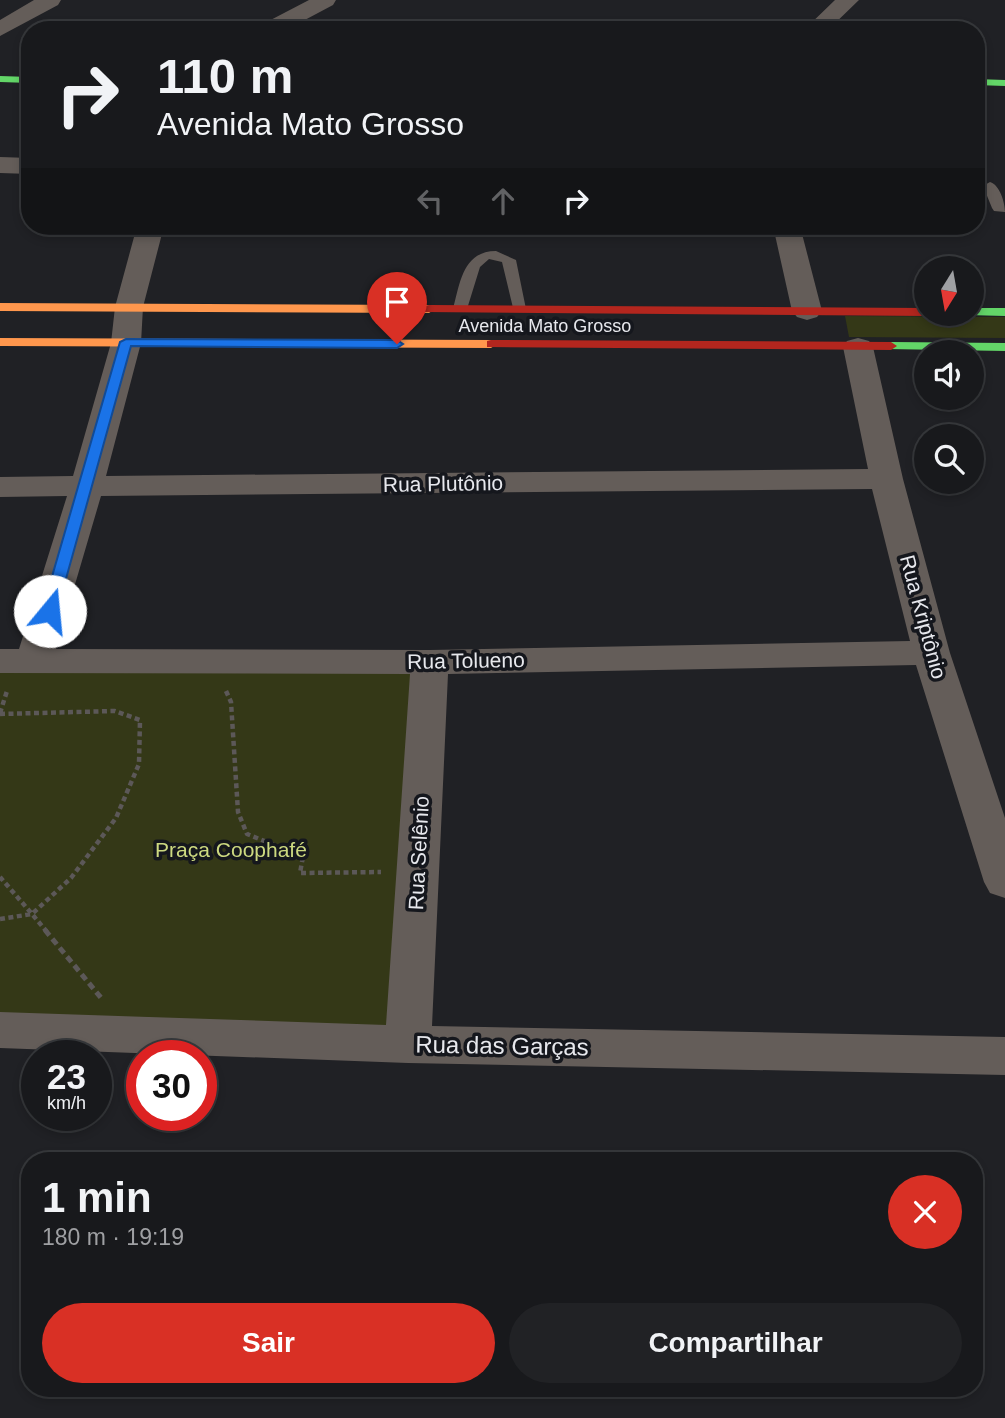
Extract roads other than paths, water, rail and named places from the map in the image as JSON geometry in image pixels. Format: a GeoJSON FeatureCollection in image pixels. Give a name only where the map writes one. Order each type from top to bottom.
{"type":"FeatureCollection","features":[{"type":"Feature","properties":{"kind":"main road"},"geometry":{"type":"LineString","coordinates":[[0,79],[21,80]]}},
{"type":"Feature","properties":{"kind":"main road"},"geometry":{"type":"LineString","coordinates":[[985,82],[1005,83]]}},
{"type":"Feature","properties":{"kind":"main road","name":"Avenida Mato Grosso"},"geometry":{"type":"LineString","coordinates":[[0,307],[914,312]]}},
{"type":"Feature","properties":{"kind":"main road"},"geometry":{"type":"LineString","coordinates":[[858,347],[856,326],[859,322],[894,311]]}},
{"type":"Feature","properties":{"kind":"main road"},"geometry":{"type":"LineString","coordinates":[[984,312],[1005,312]]}},
{"type":"Feature","properties":{"kind":"main road","name":"Avenida Mato Grosso"},"geometry":{"type":"LineString","coordinates":[[0,342],[1005,346]]}},
{"type":"Feature","properties":{"kind":"street"},"geometry":{"type":"LineString","coordinates":[[0,29],[50,0]]}},
{"type":"Feature","properties":{"kind":"street"},"geometry":{"type":"LineString","coordinates":[[286,21],[325,0]]}},
{"type":"Feature","properties":{"kind":"street"},"geometry":{"type":"LineString","coordinates":[[825,21],[848,0]]}},
{"type":"Feature","properties":{"kind":"street"},"geometry":{"type":"LineString","coordinates":[[0,166],[21,166]]}},
{"type":"Feature","properties":{"kind":"street"},"geometry":{"type":"LineString","coordinates":[[17,661],[87,487],[126,342],[129,307],[148,235]]}},
{"type":"Feature","properties":{"kind":"street"},"geometry":{"type":"LineString","coordinates":[[788,235],[807,311]]}},
{"type":"Feature","properties":{"kind":"street","name":"Rua Kriptônio"},"geometry":{"type":"LineString","coordinates":[[858,347],[886,479],[931,653],[1005,882]]}},
{"type":"Feature","properties":{"kind":"street","name":"Rua Plutônio"},"geometry":{"type":"LineString","coordinates":[[0,487],[886,479]]}},
{"type":"Feature","properties":{"kind":"street","name":"Rua Tolueno"},"geometry":{"type":"LineString","coordinates":[[17,661],[430,662],[931,653]]}},
{"type":"Feature","properties":{"kind":"street","name":"Rua Selênio"},"geometry":{"type":"LineString","coordinates":[[408,1044],[430,662]]}},
{"type":"Feature","properties":{"kind":"street","name":"Rua das Garças"},"geometry":{"type":"LineString","coordinates":[[0,1030],[408,1044],[1005,1056]]}},
{"type":"Feature","properties":{"kind":"lane"},"geometry":{"type":"LineString","coordinates":[[990,186],[999,208],[1005,208]]}},
{"type":"Feature","properties":{"kind":"lane"},"geometry":{"type":"LineString","coordinates":[[460,309],[474,262],[480,256],[490,254],[509,260],[519,309]]}},
{"type":"Feature","properties":{"kind":"park label","name":"Praça Coophafé"},"geometry":{"type":"Point","coordinates":[231,850]}}]}
